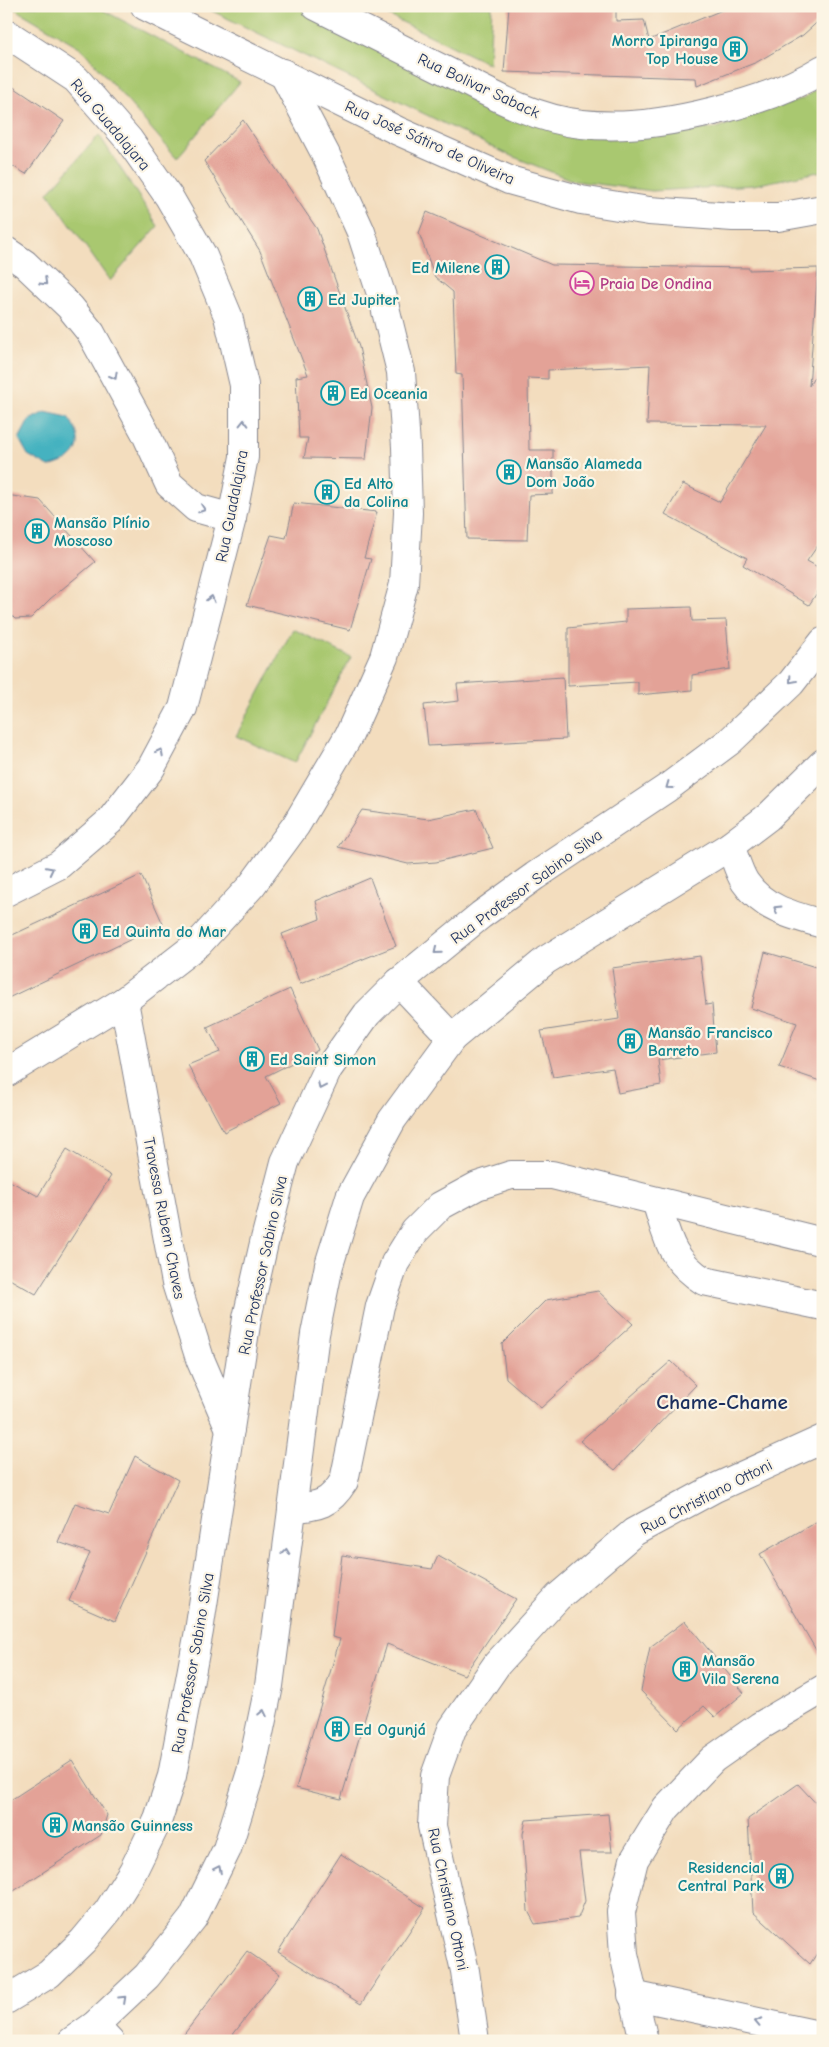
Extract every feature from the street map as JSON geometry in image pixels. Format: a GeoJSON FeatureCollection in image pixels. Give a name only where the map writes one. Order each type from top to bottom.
{"type":"FeatureCollection","features":[{"type":"Feature","properties":{"kind":"street","name":"Rua José Sátiro de Oliveira"},"geometry":{"type":"LineString","coordinates":[[145,6],[398,131],[509,180],[581,200],[649,211],[733,217],[778,217],[823,209]]}},
{"type":"Feature","properties":{"kind":"street","name":"Rua Bolivar Saback"},"geometry":{"type":"LineString","coordinates":[[316,6],[472,85],[538,115],[582,124],[630,126],[686,118],[750,102],[802,82],[823,68]]}},
{"type":"Feature","properties":{"kind":"street","name":"Rua Guadalajara"},"geometry":{"type":"LineString","coordinates":[[6,33],[76,79],[129,140],[169,198],[203,256],[228,316],[244,385],[244,457],[232,518],[183,708],[152,768],[110,821],[59,865],[6,892]]}},
{"type":"Feature","properties":{"kind":"street"},"geometry":{"type":"LineString","coordinates":[[6,1073],[124,1001],[198,943],[252,885],[296,825],[349,736],[384,657],[404,584],[408,513],[406,447],[399,364],[384,303],[361,232],[326,155],[283,73]]}},
{"type":"Feature","properties":{"kind":"street"},"geometry":{"type":"LineString","coordinates":[[6,251],[25,264],[70,307],[91,334],[145,432],[170,484],[196,508],[232,518]]}},
{"type":"Feature","properties":{"kind":"street","name":"Rua Professor Sabino Silva"},"geometry":{"type":"LineString","coordinates":[[6,2000],[48,1974],[83,1941],[108,1911],[133,1871],[157,1822],[172,1776],[198,1631],[247,1318],[264,1243],[284,1162],[328,1069],[367,1014],[398,982],[481,915],[535,876],[667,788],[730,741],[791,682],[823,642]]}},
{"type":"Feature","properties":{"kind":"street"},"geometry":{"type":"LineString","coordinates":[[72,2041],[103,2033],[193,1918],[227,1849],[251,1772],[269,1686],[315,1334],[328,1265],[350,1196],[392,1120],[452,1038],[546,960],[730,846],[768,817],[811,777],[823,763]]}},
{"type":"Feature","properties":{"kind":"street"},"geometry":{"type":"LineString","coordinates":[[730,846],[745,882],[760,898],[784,913],[823,924]]}},
{"type":"Feature","properties":{"kind":"street"},"geometry":{"type":"LineString","coordinates":[[398,982],[452,1038]]}},
{"type":"Feature","properties":{"kind":"street","name":"Travessa Rubem Chaves"},"geometry":{"type":"LineString","coordinates":[[124,1001],[176,1283],[200,1359],[230,1429]]}},
{"type":"Feature","properties":{"kind":"street"},"geometry":{"type":"LineString","coordinates":[[292,1508],[316,1506],[335,1496],[344,1481],[380,1306],[395,1263],[415,1231],[440,1206],[476,1186],[511,1175],[552,1175],[823,1242]]}},
{"type":"Feature","properties":{"kind":"street"},"geometry":{"type":"LineString","coordinates":[[656,1201],[673,1252],[688,1270],[704,1281],[823,1306]]}},
{"type":"Feature","properties":{"kind":"street","name":"Rua Christiano Ottoni"},"geometry":{"type":"LineString","coordinates":[[475,2041],[465,1971],[432,1826],[435,1776],[452,1728],[498,1664],[558,1597],[634,1532],[715,1488],[823,1440]]}},
{"type":"Feature","properties":{"kind":"street"},"geometry":{"type":"LineString","coordinates":[[644,2041],[624,1954],[621,1912],[634,1860],[666,1808],[713,1759],[760,1726],[823,1689]]}},
{"type":"Feature","properties":{"kind":"street"},"geometry":{"type":"LineString","coordinates":[[632,1995],[823,2036]]}},
{"type":"Feature","properties":{"kind":"green space"},"geometry":{"type":"Polygon","coordinates":[[[10,6],[95,6],[240,82],[177,158],[81,48],[10,6]]]}},
{"type":"Feature","properties":{"kind":"green space"},"geometry":{"type":"Polygon","coordinates":[[[202,6],[299,6],[424,67],[610,139],[717,128],[804,98],[823,84],[823,171],[754,185],[652,191],[574,181],[509,155],[202,6]]]}},
{"type":"Feature","properties":{"kind":"green space"},"geometry":{"type":"Polygon","coordinates":[[[369,6],[492,6],[489,64],[369,6]]]}},
{"type":"Feature","properties":{"kind":"green space"},"geometry":{"type":"Polygon","coordinates":[[[99,135],[158,226],[110,281],[48,193],[99,135]]]}},
{"type":"Feature","properties":{"kind":"green space"},"geometry":{"type":"Polygon","coordinates":[[[293,629],[351,657],[295,763],[236,736],[293,629]]]}},
{"type":"Feature","properties":{"kind":"water"},"geometry":{"type":"Polygon","coordinates":[[[45,412],[68,417],[78,437],[77,447],[71,457],[49,467],[28,455],[19,439],[29,420],[45,412]]]}},
{"type":"Feature","properties":{"kind":"building"},"geometry":{"type":"Polygon","coordinates":[[[509,6],[616,6],[616,21],[644,20],[649,40],[732,6],[823,6],[823,17],[803,35],[757,62],[697,86],[696,78],[504,72],[509,6]]]}},
{"type":"Feature","properties":{"kind":"building"},"geometry":{"type":"Polygon","coordinates":[[[6,82],[64,121],[26,174],[6,162],[6,82]]]}},
{"type":"Feature","properties":{"kind":"building"},"geometry":{"type":"Polygon","coordinates":[[[243,120],[317,229],[359,347],[372,408],[366,459],[304,458],[308,438],[299,438],[296,377],[308,375],[260,251],[204,161],[243,120]]]}},
{"type":"Feature","properties":{"kind":"building"},"geometry":{"type":"Polygon","coordinates":[[[427,212],[552,265],[749,268],[749,270],[818,268],[809,386],[823,362],[823,538],[807,561],[823,570],[823,584],[809,605],[743,565],[747,558],[665,514],[683,484],[720,502],[766,425],[647,424],[650,365],[548,370],[548,379],[528,378],[529,450],[553,450],[553,494],[529,495],[527,540],[467,539],[462,375],[456,374],[453,292],[435,277],[419,233],[427,212]]]}},
{"type":"Feature","properties":{"kind":"building","name":"Mansão Plínio Moscoso"},"geometry":{"type":"Polygon","coordinates":[[[6,495],[40,500],[95,562],[50,599],[31,618],[15,619],[6,610],[6,495]]]}},
{"type":"Feature","properties":{"kind":"building"},"geometry":{"type":"Polygon","coordinates":[[[294,503],[377,512],[364,558],[371,559],[350,630],[247,605],[271,535],[286,538],[294,503]]]}},
{"type":"Feature","properties":{"kind":"building"},"geometry":{"type":"Polygon","coordinates":[[[691,607],[692,621],[726,620],[730,669],[692,675],[692,690],[638,695],[638,682],[568,686],[568,628],[626,622],[626,609],[691,607]]]}},
{"type":"Feature","properties":{"kind":"building"},"geometry":{"type":"Polygon","coordinates":[[[563,677],[566,739],[428,746],[424,705],[459,701],[457,684],[563,677]]]}},
{"type":"Feature","properties":{"kind":"building"},"geometry":{"type":"Polygon","coordinates":[[[476,809],[493,848],[436,862],[408,864],[338,847],[362,810],[428,819],[476,809]]]}},
{"type":"Feature","properties":{"kind":"building","name":"Ed Quinta do Mar"},"geometry":{"type":"Polygon","coordinates":[[[141,875],[163,924],[6,999],[6,938],[141,875]]]}},
{"type":"Feature","properties":{"kind":"building"},"geometry":{"type":"Polygon","coordinates":[[[370,878],[396,946],[300,984],[282,934],[320,919],[316,901],[370,878]]]}},
{"type":"Feature","properties":{"kind":"building"},"geometry":{"type":"Polygon","coordinates":[[[765,952],[819,968],[823,963],[823,1082],[779,1067],[797,1023],[751,1008],[765,952]]]}},
{"type":"Feature","properties":{"kind":"building","name":"Mansão Francisco Barreto"},"geometry":{"type":"Polygon","coordinates":[[[700,956],[706,1005],[712,1004],[716,1052],[658,1060],[661,1085],[618,1093],[613,1068],[553,1077],[541,1031],[619,1019],[612,968],[700,956]]]}},
{"type":"Feature","properties":{"kind":"building","name":"Ed Saint Simon"},"geometry":{"type":"Polygon","coordinates":[[[290,989],[318,1050],[266,1076],[281,1103],[224,1132],[188,1065],[220,1052],[207,1027],[290,989]]]}},
{"type":"Feature","properties":{"kind":"building"},"geometry":{"type":"Polygon","coordinates":[[[67,1149],[111,1176],[36,1294],[6,1277],[6,1179],[38,1196],[67,1149]]]}},
{"type":"Feature","properties":{"kind":"building"},"geometry":{"type":"Polygon","coordinates":[[[598,1291],[633,1324],[541,1408],[506,1378],[502,1344],[546,1300],[598,1291]]]}},
{"type":"Feature","properties":{"kind":"building"},"geometry":{"type":"Polygon","coordinates":[[[671,1361],[696,1385],[615,1470],[580,1441],[671,1361]]]}},
{"type":"Feature","properties":{"kind":"building"},"geometry":{"type":"Polygon","coordinates":[[[135,1456],[178,1480],[115,1621],[69,1601],[90,1553],[58,1542],[75,1503],[109,1514],[135,1456]]]}},
{"type":"Feature","properties":{"kind":"building"},"geometry":{"type":"Polygon","coordinates":[[[823,1518],[823,1662],[760,1554],[823,1518]]]}},
{"type":"Feature","properties":{"kind":"building"},"geometry":{"type":"Polygon","coordinates":[[[342,1555],[432,1569],[438,1556],[516,1599],[464,1675],[387,1644],[341,1799],[296,1788],[340,1639],[332,1637],[342,1555]]]}},
{"type":"Feature","properties":{"kind":"building","name":"Mansão Vila Serena"},"geometry":{"type":"Polygon","coordinates":[[[685,1621],[744,1693],[715,1717],[704,1706],[678,1729],[641,1691],[650,1647],[685,1621]]]}},
{"type":"Feature","properties":{"kind":"building","name":"Mansão Guinness"},"geometry":{"type":"Polygon","coordinates":[[[72,1760],[107,1815],[101,1835],[6,1896],[6,1803],[72,1760]]]}},
{"type":"Feature","properties":{"kind":"building","name":"Residencial Central Park"},"geometry":{"type":"Polygon","coordinates":[[[798,1784],[823,1811],[823,1944],[810,1964],[753,1912],[748,1819],[798,1784]]]}},
{"type":"Feature","properties":{"kind":"building"},"geometry":{"type":"Polygon","coordinates":[[[608,1814],[612,1852],[579,1852],[585,1901],[578,1918],[535,1924],[528,1911],[523,1834],[526,1820],[608,1814]]]}},
{"type":"Feature","properties":{"kind":"building"},"geometry":{"type":"Polygon","coordinates":[[[341,1854],[425,1908],[361,2004],[278,1952],[341,1854]]]}},
{"type":"Feature","properties":{"kind":"building"},"geometry":{"type":"Polygon","coordinates":[[[247,1951],[280,1974],[228,2041],[179,2041],[247,1951]]]}},
{"type":"Feature","properties":{"kind":"place","name":"Morro Ipiranga Top House"},"geometry":{"type":"Point","coordinates":[735,49]}},
{"type":"Feature","properties":{"kind":"place","name":"Ed Milene"},"geometry":{"type":"Point","coordinates":[497,267]}},
{"type":"Feature","properties":{"kind":"place","name":"Praia De Ondina"},"geometry":{"type":"Point","coordinates":[582,283]}},
{"type":"Feature","properties":{"kind":"place","name":"Ed Jupiter"},"geometry":{"type":"Point","coordinates":[310,299]}},
{"type":"Feature","properties":{"kind":"place","name":"Ed Oceania"},"geometry":{"type":"Point","coordinates":[333,393]}},
{"type":"Feature","properties":{"kind":"place","name":"Mansão Alameda Dom João"},"geometry":{"type":"Point","coordinates":[509,472]}},
{"type":"Feature","properties":{"kind":"place","name":"Ed Alto da Colina"},"geometry":{"type":"Point","coordinates":[327,492]}},
{"type":"Feature","properties":{"kind":"place","name":"Mansão Plínio Moscoso"},"geometry":{"type":"Point","coordinates":[37,531]}},
{"type":"Feature","properties":{"kind":"place","name":"Ed Quinta do Mar"},"geometry":{"type":"Point","coordinates":[85,931]}},
{"type":"Feature","properties":{"kind":"place","name":"Mansão Francisco Barreto"},"geometry":{"type":"Point","coordinates":[630,1041]}},
{"type":"Feature","properties":{"kind":"place","name":"Ed Saint Simon"},"geometry":{"type":"Point","coordinates":[252,1059]}},
{"type":"Feature","properties":{"kind":"place","name":"Mansão Vila Serena"},"geometry":{"type":"Point","coordinates":[685,1669]}},
{"type":"Feature","properties":{"kind":"place","name":"Ed Ogunjá"},"geometry":{"type":"Point","coordinates":[337,1729]}},
{"type":"Feature","properties":{"kind":"place","name":"Mansão Guinness"},"geometry":{"type":"Point","coordinates":[55,1825]}},
{"type":"Feature","properties":{"kind":"place","name":"Residencial Central Park"},"geometry":{"type":"Point","coordinates":[781,1876]}},
{"type":"Feature","properties":{"kind":"district","name":"Chame-Chame"},"geometry":{"type":"Point","coordinates":[722,1402]}}]}
